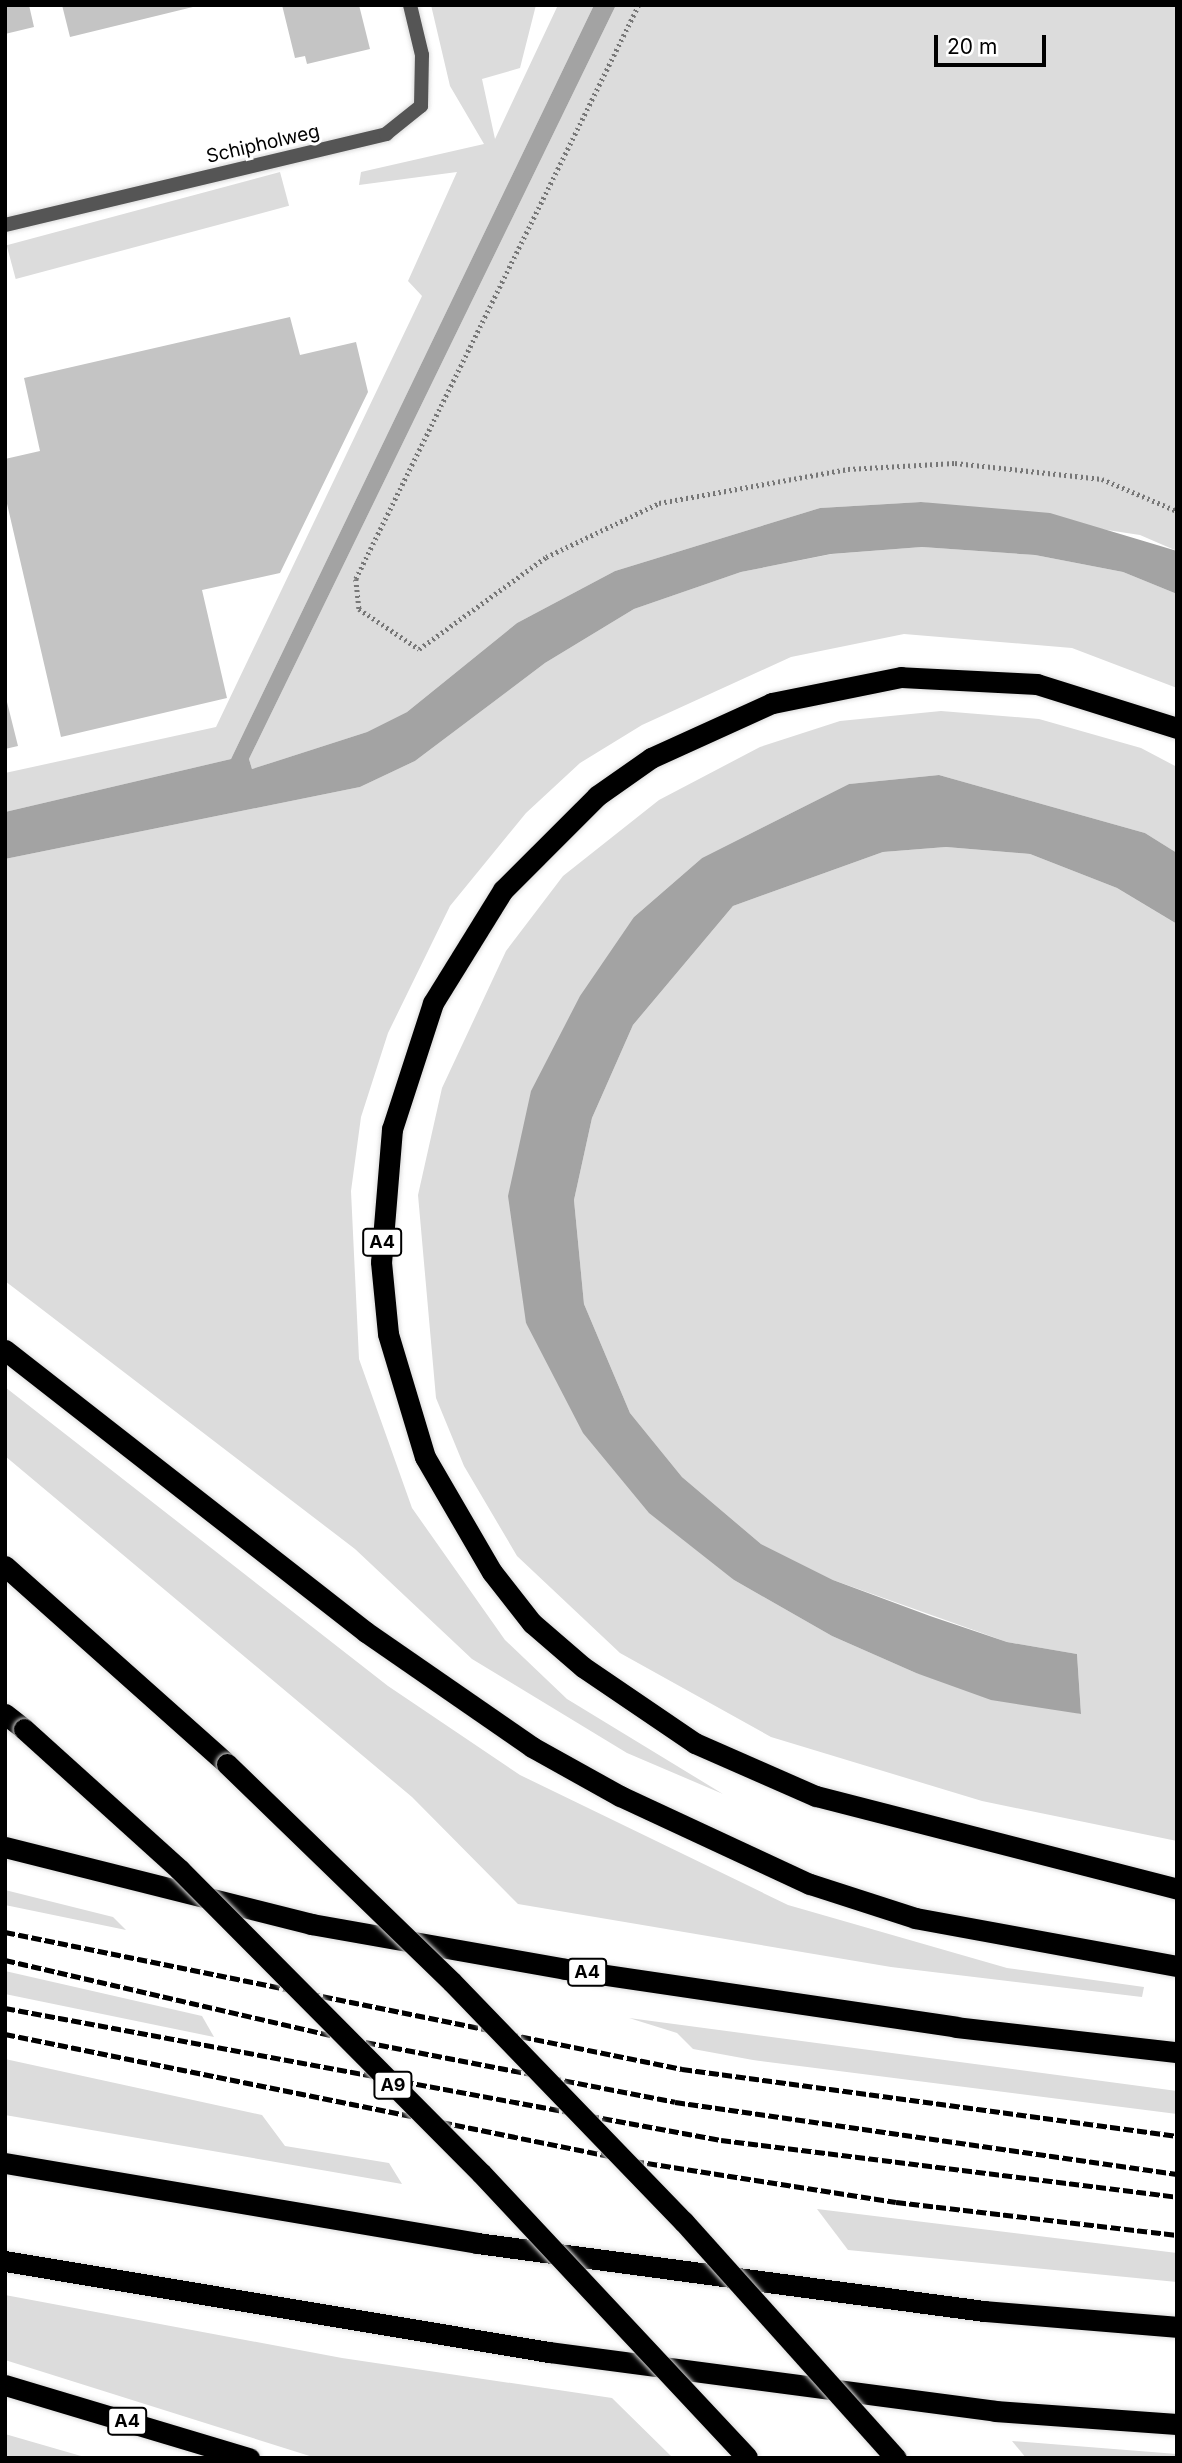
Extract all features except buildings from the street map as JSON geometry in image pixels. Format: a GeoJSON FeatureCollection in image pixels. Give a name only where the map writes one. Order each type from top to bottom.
{"type":"FeatureCollection","features":[{"type":"Feature","properties":{"kind":"highway","name":"A4"},"geometry":{"type":"LineString","coordinates":[[1177,728],[1037,684],[901,677],[772,704],[651,758],[597,796],[503,890],[433,1003],[392,1129],[381,1262],[388,1334],[425,1457],[492,1572],[532,1623],[583,1667],[695,1743],[817,1796],[1177,1889]]}},
{"type":"Feature","properties":{"kind":"highway"},"geometry":{"type":"LineString","coordinates":[[5,1350],[377,1640],[532,1747],[620,1796],[810,1884],[915,1918],[1177,1966]]}},
{"type":"Feature","properties":{"kind":"highway"},"geometry":{"type":"LineString","coordinates":[[5,1566],[228,1764],[452,1982],[684,2222],[896,2458]]}},
{"type":"Feature","properties":{"kind":"highway","name":"A9"},"geometry":{"type":"LineString","coordinates":[[5,1714],[178,1869],[442,2134],[747,2457]]}},
{"type":"Feature","properties":{"kind":"highway","name":"A4"},"geometry":{"type":"LineString","coordinates":[[5,1847],[311,1924],[565,1969],[956,2027],[1177,2052]]}},
{"type":"Feature","properties":{"kind":"highway"},"geometry":{"type":"LineString","coordinates":[[5,2163],[490,2245],[984,2311],[1177,2327]]}},
{"type":"Feature","properties":{"kind":"highway"},"geometry":{"type":"LineString","coordinates":[[5,2261],[562,2353],[995,2411],[1177,2424]]}},
{"type":"Feature","properties":{"kind":"highway","name":"A4"},"geometry":{"type":"LineString","coordinates":[[5,2385],[249,2458]]}},
{"type":"Feature","properties":{"kind":"street","name":"Schipholweg"},"geometry":{"type":"LineString","coordinates":[[5,225],[386,135],[421,106],[422,55],[410,5]]}},
{"type":"Feature","properties":{"kind":"path"},"geometry":{"type":"LineString","coordinates":[[639,5],[356,579],[359,609],[419,649],[546,557],[659,503],[848,469],[955,463],[1102,479],[1177,511]]}},
{"type":"Feature","properties":{"kind":"shaded area"},"geometry":{"type":"Polygon","coordinates":[[[431,5],[536,5],[520,68],[482,79],[495,139],[558,5],[594,5],[231,759],[5,812],[5,773],[216,727],[422,296],[408,281],[457,172],[359,185],[361,172],[484,144],[450,86],[431,5]]]}},
{"type":"Feature","properties":{"kind":"shaded area"},"geometry":{"type":"Polygon","coordinates":[[[594,5],[616,5],[249,759],[252,769],[367,732],[407,712],[517,623],[615,571],[820,508],[921,502],[1050,513],[1177,551],[1177,594],[1123,572],[1035,555],[922,547],[831,554],[741,572],[634,609],[545,663],[415,761],[360,787],[5,859],[5,812],[231,759],[594,5]]]}},
{"type":"Feature","properties":{"kind":"shaded area"},"geometry":{"type":"Polygon","coordinates":[[[616,5],[1177,5],[1177,551],[1140,535],[921,502],[820,508],[615,571],[517,623],[407,712],[367,732],[252,769],[249,759],[616,5]]]}},
{"type":"Feature","properties":{"kind":"shaded area"},"geometry":{"type":"Polygon","coordinates":[[[280,172],[289,206],[16,279],[7,245],[280,172]]]}},
{"type":"Feature","properties":{"kind":"shaded area"},"geometry":{"type":"Polygon","coordinates":[[[922,547],[1035,555],[1123,572],[1177,594],[1177,688],[1072,648],[904,634],[791,657],[642,725],[580,763],[526,813],[450,906],[388,1033],[361,1117],[351,1191],[359,1359],[412,1508],[505,1640],[567,1699],[723,1794],[627,1753],[472,1659],[355,1549],[5,1281],[5,859],[360,787],[415,761],[545,663],[634,609],[741,572],[832,554],[922,547]]]}},
{"type":"Feature","properties":{"kind":"shaded area"},"geometry":{"type":"Polygon","coordinates":[[[941,711],[1039,719],[1141,748],[1177,767],[1177,853],[1145,833],[939,775],[849,784],[702,858],[634,917],[526,1323],[734,1580],[832,1636],[916,1673],[1081,1714],[1077,1654],[1007,1642],[833,1580],[761,1544],[682,1477],[630,1413],[584,1304],[574,1200],[592,1118],[633,1025],[733,906],[883,852],[946,847],[1030,854],[1117,888],[1177,924],[1177,1841],[982,1801],[771,1737],[620,1653],[517,1556],[464,1466],[436,1398],[418,1195],[442,1088],[506,951],[563,876],[659,800],[760,747],[840,721],[941,711]]]}},
{"type":"Feature","properties":{"kind":"shaded area"},"geometry":{"type":"Polygon","coordinates":[[[939,775],[1145,833],[1177,853],[1177,924],[1117,888],[1030,854],[946,847],[883,852],[733,906],[633,1025],[592,1118],[574,1200],[584,1304],[630,1413],[682,1477],[761,1544],[833,1580],[930,1616],[1007,1642],[1077,1654],[1081,1714],[991,1700],[916,1673],[832,1636],[734,1580],[649,1513],[583,1433],[526,1323],[508,1196],[531,1091],[580,996],[634,917],[702,858],[849,784],[939,775]]]}},
{"type":"Feature","properties":{"kind":"shaded area"},"geometry":{"type":"Polygon","coordinates":[[[5,1387],[388,1686],[520,1775],[788,1905],[1007,1968],[1144,1987],[1142,1997],[891,1967],[518,1904],[412,1797],[5,1456],[5,1387]]]}},
{"type":"Feature","properties":{"kind":"shaded area"},"geometry":{"type":"Polygon","coordinates":[[[5,1890],[113,1917],[126,1930],[5,1905],[5,1890]]]}},
{"type":"Feature","properties":{"kind":"shaded area"},"geometry":{"type":"Polygon","coordinates":[[[5,1971],[202,2016],[214,2037],[5,1994],[5,1971]]]}},
{"type":"Feature","properties":{"kind":"shaded area"},"geometry":{"type":"Polygon","coordinates":[[[629,2018],[1177,2091],[1177,2114],[753,2060],[693,2049],[677,2033],[629,2018]]]}},
{"type":"Feature","properties":{"kind":"shaded area"},"geometry":{"type":"Polygon","coordinates":[[[5,2059],[262,2115],[285,2146],[389,2163],[402,2184],[5,2115],[5,2059]]]}},
{"type":"Feature","properties":{"kind":"shaded area"},"geometry":{"type":"Polygon","coordinates":[[[817,2209],[1177,2253],[1177,2282],[848,2250],[817,2209]]]}},
{"type":"Feature","properties":{"kind":"shaded area"},"geometry":{"type":"Polygon","coordinates":[[[5,2295],[342,2358],[612,2398],[673,2458],[316,2458],[5,2360],[5,2295]]]}},
{"type":"Feature","properties":{"kind":"shaded area"},"geometry":{"type":"Polygon","coordinates":[[[5,2434],[88,2458],[5,2458],[5,2434]]]}},
{"type":"Feature","properties":{"kind":"shaded area"},"geometry":{"type":"Polygon","coordinates":[[[1012,2441],[1177,2454],[1177,2458],[1026,2458],[1012,2441]]]}},
{"type":"Feature","properties":{"kind":"railway"},"geometry":{"type":"LineString","coordinates":[[5,1932],[682,2069],[1177,2136]]}},
{"type":"Feature","properties":{"kind":"railway"},"geometry":{"type":"LineString","coordinates":[[5,1960],[339,2037],[675,2102],[1177,2174]]}},
{"type":"Feature","properties":{"kind":"railway"},"geometry":{"type":"LineString","coordinates":[[5,2008],[721,2140],[1177,2197]]}},
{"type":"Feature","properties":{"kind":"railway"},"geometry":{"type":"LineString","coordinates":[[5,2034],[634,2161],[896,2202],[1177,2235]]}}]}
